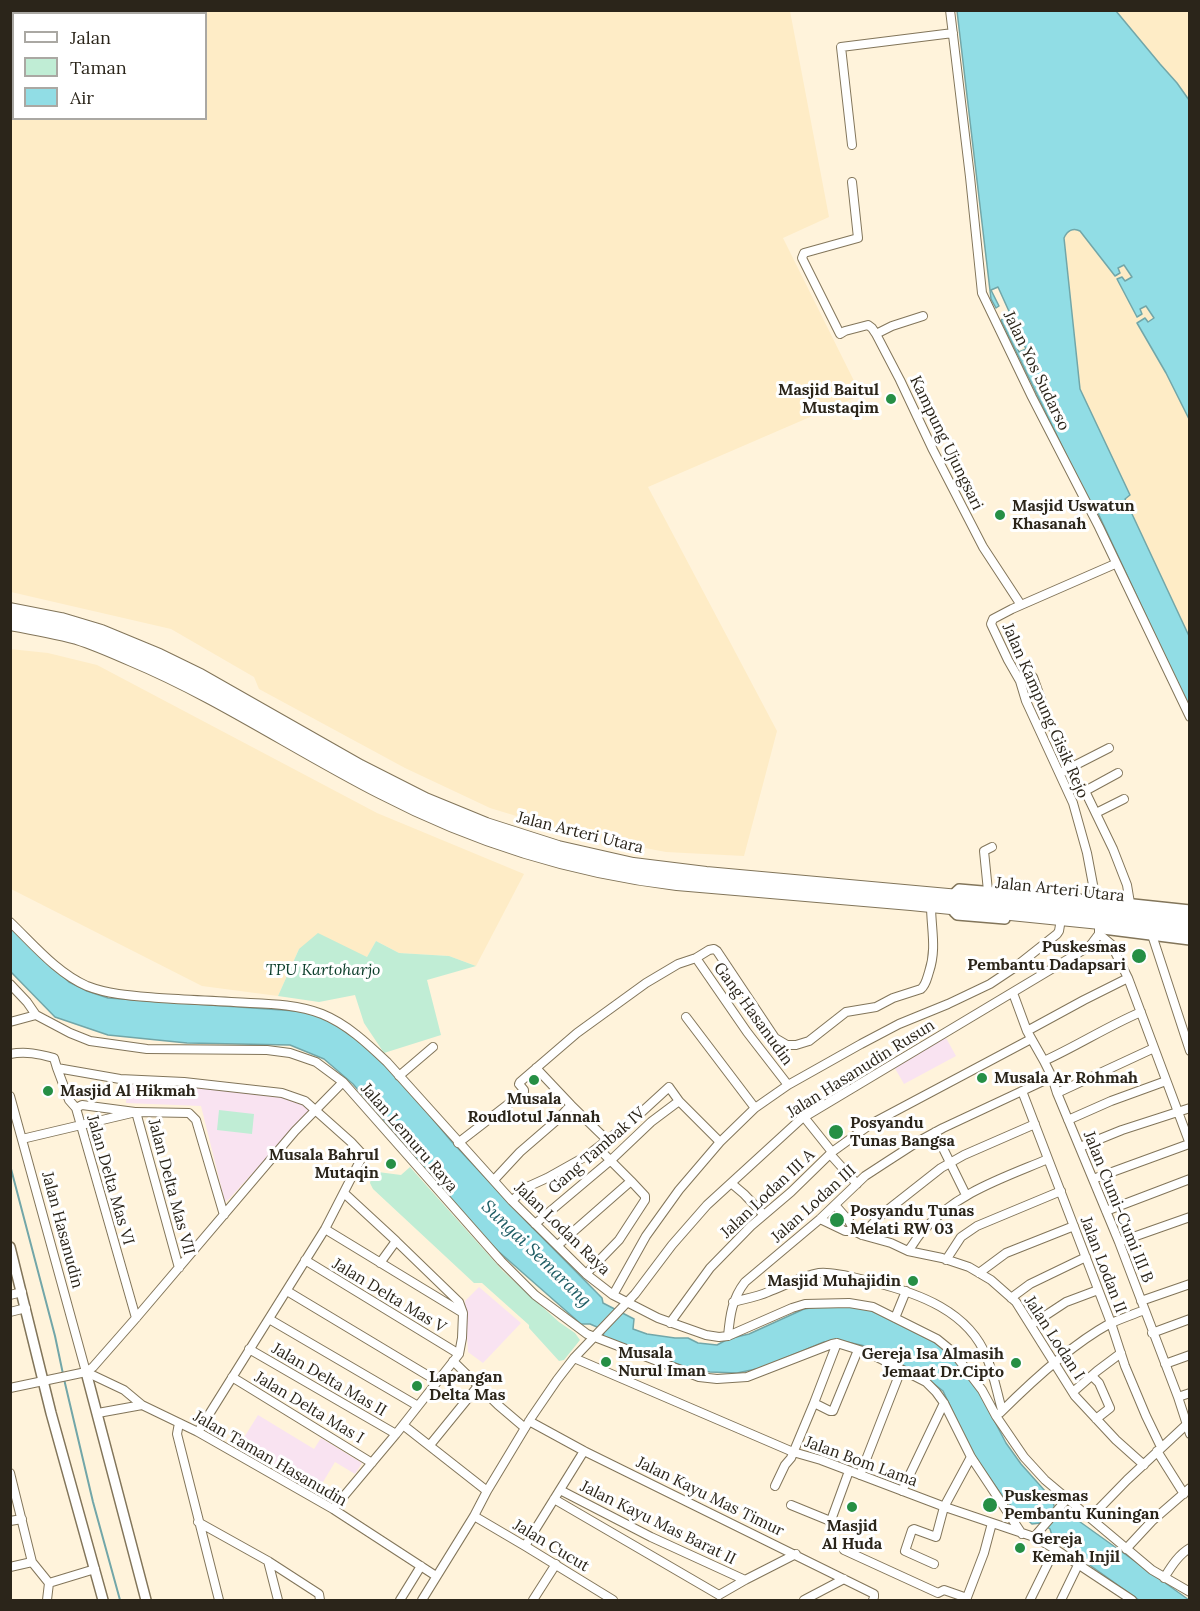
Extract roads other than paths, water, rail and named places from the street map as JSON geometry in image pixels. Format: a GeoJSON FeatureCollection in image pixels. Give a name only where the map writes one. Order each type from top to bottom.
{"type":"FeatureCollection","features":[{"type":"Feature","properties":{"kind":"highway","name":"Jalan Arteri Utara"},"geometry":{"type":"LineString","coordinates":[[10,610],[101,632],[159,656],[200,676],[360,767],[425,800],[486,825],[558,848],[633,865],[1190,931]]}},
{"type":"Feature","properties":{"kind":"highway","name":"Jalan Arteri Utara"},"geometry":{"type":"LineString","coordinates":[[10,623],[78,638],[160,670],[400,801],[487,837],[553,859],[643,879],[932,905],[952,901]]}},
{"type":"Feature","properties":{"kind":"highway","name":"Jalan Arteri Utara"},"geometry":{"type":"LineString","coordinates":[[1098,919],[1190,918]]}},
{"type":"Feature","properties":{"kind":"street","name":"Jalan Yos Sudarso"},"geometry":{"type":"LineString","coordinates":[[950,10],[982,292],[1190,717]]}},
{"type":"Feature","properties":{"kind":"street"},"geometry":{"type":"LineString","coordinates":[[852,145],[841,48],[953,33]]}},
{"type":"Feature","properties":{"kind":"street"},"geometry":{"type":"LineString","coordinates":[[852,182],[858,238],[804,253],[802,258],[840,334],[868,325],[876,334],[923,316]]}},
{"type":"Feature","properties":{"kind":"street","name":"Kampung Ujungsari"},"geometry":{"type":"LineString","coordinates":[[876,334],[983,547],[1021,605]]}},
{"type":"Feature","properties":{"kind":"street","name":"Jalan Kampung Gisik Rejo"},"geometry":{"type":"LineString","coordinates":[[1098,919],[1087,853],[1073,803],[1026,701],[1020,681],[991,624],[993,619],[1021,605],[1115,564]]}},
{"type":"Feature","properties":{"kind":"street"},"geometry":{"type":"LineString","coordinates":[[1020,681],[1032,677],[1050,722],[1072,767]]}},
{"type":"Feature","properties":{"kind":"street"},"geometry":{"type":"LineString","coordinates":[[1060,772],[1109,748]]}},
{"type":"Feature","properties":{"kind":"street"},"geometry":{"type":"LineString","coordinates":[[1118,773],[1086,789],[1086,792],[1113,849],[1127,885],[1130,903]]}},
{"type":"Feature","properties":{"kind":"street"},"geometry":{"type":"LineString","coordinates":[[1096,813],[1124,799]]}},
{"type":"Feature","properties":{"kind":"street"},"geometry":{"type":"LineString","coordinates":[[988,891],[984,851],[992,848]]}},
{"type":"Feature","properties":{"kind":"street"},"geometry":{"type":"LineString","coordinates":[[1190,910],[1130,903],[1098,919],[1060,925],[957,915],[953,912],[952,901],[959,890],[988,891],[1098,919],[1152,935],[1190,940]]}},
{"type":"Feature","properties":{"kind":"street"},"geometry":{"type":"LineString","coordinates":[[458,1143],[524,1092],[519,1083],[577,1033],[646,983],[678,964],[696,958],[709,950],[716,949],[775,1038],[788,1045],[809,1041],[846,1012],[876,1007],[893,998],[923,988],[934,951],[932,905]]}},
{"type":"Feature","properties":{"kind":"street"},"geometry":{"type":"LineString","coordinates":[[1093,1179],[1189,1144],[1128,978],[1098,919]]}},
{"type":"Feature","properties":{"kind":"street","name":"Jalan Hasanudin Rusun"},"geometry":{"type":"LineString","coordinates":[[625,1305],[707,1205],[804,1117],[1090,946],[1098,919]]}},
{"type":"Feature","properties":{"kind":"street","name":"Jalan Lodan Raya"},"geometry":{"type":"LineString","coordinates":[[10,922],[67,974],[95,989],[127,995],[302,1008],[322,1014],[342,1024],[387,1062],[512,1202],[586,1274],[625,1305],[706,1335],[728,1336]]}},
{"type":"Feature","properties":{"kind":"street"},"geometry":{"type":"LineString","coordinates":[[613,1295],[646,1236],[685,1183],[720,1142],[755,1108],[789,1084],[899,1024],[990,984],[1057,934],[1060,925]]}},
{"type":"Feature","properties":{"kind":"street"},"geometry":{"type":"LineString","coordinates":[[1152,935],[1190,1051]]}},
{"type":"Feature","properties":{"kind":"street","name":"Gang Hasanudin"},"geometry":{"type":"LineString","coordinates":[[696,958],[747,1032],[789,1084]]}},
{"type":"Feature","properties":{"kind":"street","name":"Jalan Lodan III A"},"geometry":{"type":"LineString","coordinates":[[670,1323],[710,1268],[763,1214],[791,1192],[831,1153],[871,1124],[1128,978]]}},
{"type":"Feature","properties":{"kind":"street","name":"Jalan Lemuru Raya"},"geometry":{"type":"LineString","coordinates":[[10,984],[14,993],[36,1015],[90,1041],[176,1050],[267,1050],[298,1055],[316,1062],[343,1082],[501,1261],[535,1295],[587,1334],[699,1377],[717,1380],[747,1377],[837,1343]]}},
{"type":"Feature","properties":{"kind":"street","name":"Jalan Cumi-Cumi III B"},"geometry":{"type":"LineString","coordinates":[[1012,993],[1029,1035],[1052,1077],[1119,1242],[1190,1434]]}},
{"type":"Feature","properties":{"kind":"street"},"geometry":{"type":"LineString","coordinates":[[1044,1061],[1141,1012]]}},
{"type":"Feature","properties":{"kind":"street"},"geometry":{"type":"LineString","coordinates":[[10,1022],[36,1015]]}},
{"type":"Feature","properties":{"kind":"street"},"geometry":{"type":"LineString","coordinates":[[686,1017],[755,1108]]}},
{"type":"Feature","properties":{"kind":"street"},"geometry":{"type":"LineString","coordinates":[[399,1076],[433,1047]]}},
{"type":"Feature","properties":{"kind":"street"},"geometry":{"type":"LineString","coordinates":[[1057,1094],[1154,1048]]}},
{"type":"Feature","properties":{"kind":"street"},"geometry":{"type":"LineString","coordinates":[[10,1054],[26,1052],[54,1058],[69,1100],[76,1108]]}},
{"type":"Feature","properties":{"kind":"street"},"geometry":{"type":"LineString","coordinates":[[57,1068],[120,1079],[184,1082],[282,1093],[300,1099],[315,1110],[363,1155],[325,1229],[198,1432]]}},
{"type":"Feature","properties":{"kind":"street"},"geometry":{"type":"LineString","coordinates":[[536,1068],[607,1140]]}},
{"type":"Feature","properties":{"kind":"street","name":"Jalan Lodan III"},"geometry":{"type":"LineString","coordinates":[[728,1336],[733,1302],[738,1291],[753,1274],[820,1219],[865,1176],[935,1132],[1052,1077]]}},
{"type":"Feature","properties":{"kind":"street"},"geometry":{"type":"LineString","coordinates":[[1068,1120],[1166,1081]]}},
{"type":"Feature","properties":{"kind":"street"},"geometry":{"type":"LineString","coordinates":[[10,1388],[88,1370],[136,1318],[289,1138],[343,1082]]}},
{"type":"Feature","properties":{"kind":"street","name":"Gang Tambak IV"},"geometry":{"type":"LineString","coordinates":[[512,1202],[525,1188],[547,1178],[598,1148],[669,1087],[679,1101],[651,1122],[611,1160],[535,1224]]}},
{"type":"Feature","properties":{"kind":"street","name":"Jalan Lodan II"},"geometry":{"type":"LineString","coordinates":[[1022,1091],[1159,1449],[1186,1491]]}},
{"type":"Feature","properties":{"kind":"street","name":"Jalan Hasanudin"},"geometry":{"type":"LineString","coordinates":[[10,1096],[88,1370]]}},
{"type":"Feature","properties":{"kind":"street"},"geometry":{"type":"LineString","coordinates":[[679,1101],[720,1142]]}},
{"type":"Feature","properties":{"kind":"street","name":"Jalan Delta Mas VI"},"geometry":{"type":"LineString","coordinates":[[136,1112],[82,1105],[76,1108],[136,1318]]}},
{"type":"Feature","properties":{"kind":"street"},"geometry":{"type":"LineString","coordinates":[[494,1180],[520,1152],[571,1105]]}},
{"type":"Feature","properties":{"kind":"street"},"geometry":{"type":"LineString","coordinates":[[1080,1147],[1122,1130],[1190,1108]]}},
{"type":"Feature","properties":{"kind":"street"},"geometry":{"type":"LineString","coordinates":[[22,1138],[136,1112],[193,1115],[224,1215]]}},
{"type":"Feature","properties":{"kind":"street","name":"Jalan Delta Mas VII"},"geometry":{"type":"LineString","coordinates":[[136,1112],[179,1268]]}},
{"type":"Feature","properties":{"kind":"street"},"geometry":{"type":"LineString","coordinates":[[804,1117],[858,1184]]}},
{"type":"Feature","properties":{"kind":"street"},"geometry":{"type":"LineString","coordinates":[[862,1236],[888,1209],[941,1168],[964,1155],[1035,1124]]}},
{"type":"Feature","properties":{"kind":"street"},"geometry":{"type":"LineString","coordinates":[[935,1132],[966,1195]]}},
{"type":"Feature","properties":{"kind":"street"},"geometry":{"type":"LineString","coordinates":[[586,1274],[619,1240],[645,1200],[645,1196],[598,1148]]}},
{"type":"Feature","properties":{"kind":"street"},"geometry":{"type":"LineString","coordinates":[[908,1251],[922,1232],[966,1195],[1048,1160]]}},
{"type":"Feature","properties":{"kind":"street"},"geometry":{"type":"LineString","coordinates":[[1106,1211],[1190,1179]]}},
{"type":"Feature","properties":{"kind":"street"},"geometry":{"type":"LineString","coordinates":[[558,1245],[631,1181]]}},
{"type":"Feature","properties":{"kind":"street"},"geometry":{"type":"LineString","coordinates":[[731,1183],[763,1214]]}},
{"type":"Feature","properties":{"kind":"street"},"geometry":{"type":"LineString","coordinates":[[946,1260],[961,1237],[977,1226],[1061,1191]]}},
{"type":"Feature","properties":{"kind":"street"},"geometry":{"type":"LineString","coordinates":[[333,1509],[459,1354],[463,1313],[459,1302],[344,1193]]}},
{"type":"Feature","properties":{"kind":"street","name":"Jalan Lodan I"},"geometry":{"type":"LineString","coordinates":[[835,1205],[849,1221],[854,1231],[862,1236],[969,1267],[991,1280],[1016,1302],[1073,1392],[1096,1419],[1144,1465]]}},
{"type":"Feature","properties":{"kind":"street"},"geometry":{"type":"LineString","coordinates":[[1119,1242],[1190,1217]]}},
{"type":"Feature","properties":{"kind":"street","name":"Jalan Lodan I"},"geometry":{"type":"LineString","coordinates":[[820,1219],[845,1231],[854,1231]]}},
{"type":"Feature","properties":{"kind":"street"},"geometry":{"type":"LineString","coordinates":[[979,1273],[1006,1253],[1074,1226]]}},
{"type":"Feature","properties":{"kind":"street"},"geometry":{"type":"LineString","coordinates":[[325,1229],[463,1313]]}},
{"type":"Feature","properties":{"kind":"street"},"geometry":{"type":"LineString","coordinates":[[380,1263],[396,1241]]}},
{"type":"Feature","properties":{"kind":"street"},"geometry":{"type":"LineString","coordinates":[[10,1247],[46,1380],[51,1413],[103,1600]]}},
{"type":"Feature","properties":{"kind":"street"},"geometry":{"type":"LineString","coordinates":[[1011,1298],[1030,1284],[1086,1257]]}},
{"type":"Feature","properties":{"kind":"street","name":"Jalan Delta Mas V"},"geometry":{"type":"LineString","coordinates":[[305,1260],[459,1354]]}},
{"type":"Feature","properties":{"kind":"street"},"geometry":{"type":"LineString","coordinates":[[415,1284],[426,1272]]}},
{"type":"Feature","properties":{"kind":"street"},"geometry":{"type":"LineString","coordinates":[[733,1302],[758,1296],[820,1273],[862,1280],[913,1293],[954,1315],[974,1334],[987,1356],[999,1413]]}},
{"type":"Feature","properties":{"kind":"street"},"geometry":{"type":"LineString","coordinates":[[1141,1301],[1190,1284]]}},
{"type":"Feature","properties":{"kind":"street"},"geometry":{"type":"LineString","coordinates":[[1031,1325],[1066,1302],[1098,1290]]}},
{"type":"Feature","properties":{"kind":"street"},"geometry":{"type":"LineString","coordinates":[[286,1291],[438,1381]]}},
{"type":"Feature","properties":{"kind":"street"},"geometry":{"type":"LineString","coordinates":[[895,1318],[906,1291]]}},
{"type":"Feature","properties":{"kind":"street"},"geometry":{"type":"LineString","coordinates":[[10,1295],[22,1292]]}},
{"type":"Feature","properties":{"kind":"street"},"geometry":{"type":"LineString","coordinates":[[728,1336],[805,1304],[849,1303],[873,1307],[936,1339],[953,1352],[999,1413],[1024,1457],[1045,1480],[1126,1549],[1164,1578],[1190,1592]]}},
{"type":"Feature","properties":{"kind":"street"},"geometry":{"type":"LineString","coordinates":[[422,1600],[527,1424],[557,1380],[574,1358],[625,1305]]}},
{"type":"Feature","properties":{"kind":"street"},"geometry":{"type":"LineString","coordinates":[[10,1312],[26,1308]]}},
{"type":"Feature","properties":{"kind":"street"},"geometry":{"type":"LineString","coordinates":[[999,1413],[1055,1362],[1093,1334],[1111,1323],[1144,1310]]}},
{"type":"Feature","properties":{"kind":"street"},"geometry":{"type":"LineString","coordinates":[[269,1319],[418,1406]]}},
{"type":"Feature","properties":{"kind":"street"},"geometry":{"type":"LineString","coordinates":[[1152,1333],[1190,1319]]}},
{"type":"Feature","properties":{"kind":"street"},"geometry":{"type":"LineString","coordinates":[[775,1486],[791,1458],[837,1343],[869,1353],[926,1382],[936,1392],[944,1403],[971,1457],[1022,1533]]}},
{"type":"Feature","properties":{"kind":"street","name":"Jalan Delta Mas II"},"geometry":{"type":"LineString","coordinates":[[249,1349],[396,1434]]}},
{"type":"Feature","properties":{"kind":"street"},"geometry":{"type":"LineString","coordinates":[[814,1403],[830,1411],[833,1410],[858,1350]]}},
{"type":"Feature","properties":{"kind":"street"},"geometry":{"type":"LineString","coordinates":[[1073,1392],[1121,1353]]}},
{"type":"Feature","properties":{"kind":"street"},"geometry":{"type":"LineString","coordinates":[[1165,1364],[1190,1355]]}},
{"type":"Feature","properties":{"kind":"street","name":"Jalan Bom Lama"},"geometry":{"type":"LineString","coordinates":[[574,1358],[793,1452],[1034,1537],[1132,1600]]}},
{"type":"Feature","properties":{"kind":"street","name":"Jalan Kayu Mas Timur"},"geometry":{"type":"LineString","coordinates":[[453,1361],[498,1405],[527,1424],[796,1554],[873,1594],[873,1600]]}},
{"type":"Feature","properties":{"kind":"street"},"geometry":{"type":"LineString","coordinates":[[88,1370],[146,1600]]}},
{"type":"Feature","properties":{"kind":"street","name":"Jalan Taman Hasanudin"},"geometry":{"type":"LineString","coordinates":[[88,1370],[124,1389],[142,1404],[198,1432],[333,1509],[436,1576]]}},
{"type":"Feature","properties":{"kind":"street"},"geometry":{"type":"LineString","coordinates":[[860,1475],[901,1370]]}},
{"type":"Feature","properties":{"kind":"street"},"geometry":{"type":"LineString","coordinates":[[1092,1376],[1099,1383],[1110,1408],[1096,1419]]}},
{"type":"Feature","properties":{"kind":"street","name":"Jalan Delta Mas I"},"geometry":{"type":"LineString","coordinates":[[232,1377],[372,1463]]}},
{"type":"Feature","properties":{"kind":"street"},"geometry":{"type":"LineString","coordinates":[[430,1445],[478,1386]]}},
{"type":"Feature","properties":{"kind":"street"},"geometry":{"type":"LineString","coordinates":[[1178,1397],[1190,1393]]}},
{"type":"Feature","properties":{"kind":"street"},"geometry":{"type":"LineString","coordinates":[[902,1491],[944,1403]]}},
{"type":"Feature","properties":{"kind":"street"},"geometry":{"type":"LineString","coordinates":[[98,1413],[142,1404]]}},
{"type":"Feature","properties":{"kind":"street"},"geometry":{"type":"LineString","coordinates":[[179,1423],[177,1434],[219,1600]]}},
{"type":"Feature","properties":{"kind":"street"},"geometry":{"type":"LineString","coordinates":[[1090,1518],[1187,1423]]}},
{"type":"Feature","properties":{"kind":"street"},"geometry":{"type":"LineString","coordinates":[[403,1425],[487,1491]]}},
{"type":"Feature","properties":{"kind":"street"},"geometry":{"type":"LineString","coordinates":[[525,1546],[584,1450]]}},
{"type":"Feature","properties":{"kind":"street"},"geometry":{"type":"LineString","coordinates":[[934,1564],[905,1550],[913,1530],[936,1537],[944,1507],[971,1457]]}},
{"type":"Feature","properties":{"kind":"street"},"geometry":{"type":"LineString","coordinates":[[830,1522],[849,1471]]}},
{"type":"Feature","properties":{"kind":"street"},"geometry":{"type":"LineString","coordinates":[[10,1473],[13,1495],[22,1519],[32,1562],[50,1583]]}},
{"type":"Feature","properties":{"kind":"street","name":"Jalan Kayu Mas Barat II"},"geometry":{"type":"LineString","coordinates":[[560,1490],[651,1537],[745,1580]]}},
{"type":"Feature","properties":{"kind":"street"},"geometry":{"type":"LineString","coordinates":[[1126,1549],[1152,1521],[1186,1491]]}},
{"type":"Feature","properties":{"kind":"street"},"geometry":{"type":"LineString","coordinates":[[554,1499],[720,1598],[745,1580],[796,1554]]}},
{"type":"Feature","properties":{"kind":"street"},"geometry":{"type":"LineString","coordinates":[[1034,1537],[1067,1499]]}},
{"type":"Feature","properties":{"kind":"street"},"geometry":{"type":"LineString","coordinates":[[791,1505],[840,1525]]}},
{"type":"Feature","properties":{"kind":"street","name":"Jalan Cucut"},"geometry":{"type":"LineString","coordinates":[[474,1516],[556,1564],[611,1600]]}},
{"type":"Feature","properties":{"kind":"street"},"geometry":{"type":"LineString","coordinates":[[10,1521],[22,1519]]}},
{"type":"Feature","properties":{"kind":"street"},"geometry":{"type":"LineString","coordinates":[[198,1522],[268,1561],[319,1594],[320,1600]]}},
{"type":"Feature","properties":{"kind":"street"},"geometry":{"type":"LineString","coordinates":[[844,1550],[938,1593],[944,1590],[966,1599],[984,1553],[992,1524]]}},
{"type":"Feature","properties":{"kind":"street"},"geometry":{"type":"LineString","coordinates":[[1164,1578],[1177,1559],[1190,1548]]}},
{"type":"Feature","properties":{"kind":"street"},"geometry":{"type":"LineString","coordinates":[[1029,1600],[1055,1550]]}},
{"type":"Feature","properties":{"kind":"street"},"geometry":{"type":"LineString","coordinates":[[268,1561],[278,1600]]}},
{"type":"Feature","properties":{"kind":"street"},"geometry":{"type":"LineString","coordinates":[[10,1567],[32,1562]]}},
{"type":"Feature","properties":{"kind":"street"},"geometry":{"type":"LineString","coordinates":[[533,1600],[556,1564]]}},
{"type":"Feature","properties":{"kind":"street"},"geometry":{"type":"LineString","coordinates":[[1060,1600],[1078,1565]]}},
{"type":"Feature","properties":{"kind":"street"},"geometry":{"type":"LineString","coordinates":[[400,1600],[421,1566]]}},
{"type":"Feature","properties":{"kind":"street"},"geometry":{"type":"LineString","coordinates":[[50,1583],[95,1569]]}},
{"type":"Feature","properties":{"kind":"street"},"geometry":{"type":"LineString","coordinates":[[804,1600],[843,1579]]}},
{"type":"Feature","properties":{"kind":"street"},"geometry":{"type":"LineString","coordinates":[[47,1600],[50,1583]]}},
{"type":"Feature","properties":{"kind":"water"},"geometry":{"type":"Polygon","coordinates":[[[957,11],[1116,11],[1189,100],[1189,419],[1137,323],[1145,318],[1148,322],[1154,318],[1146,306],[1140,309],[1142,314],[1137,317],[1117,279],[1122,277],[1125,281],[1132,277],[1124,265],[1118,268],[1120,273],[1115,276],[1080,231],[1070,230],[1064,238],[1080,389],[1130,495],[1125,499],[1189,636],[1189,708],[1098,513],[1093,510],[1001,320],[1004,318],[1019,352],[1026,349],[998,287],[991,290],[999,306],[996,308],[991,299],[957,11]]]}},
{"type":"Feature","properties":{"kind":"water","name":"Sungai Semarang"},"geometry":{"type":"Polygon","coordinates":[[[10,927],[69,982],[108,998],[311,1012],[345,1029],[360,1040],[395,1074],[452,1142],[602,1298],[603,1303],[634,1319],[633,1329],[647,1334],[688,1338],[698,1343],[717,1345],[728,1339],[749,1334],[804,1309],[845,1306],[864,1308],[883,1315],[951,1351],[971,1376],[1006,1443],[1021,1464],[1052,1496],[1054,1506],[1061,1513],[1069,1514],[1189,1600],[1139,1600],[1053,1539],[1050,1529],[1041,1523],[1032,1524],[1005,1500],[972,1452],[943,1391],[924,1376],[865,1346],[838,1340],[824,1342],[761,1368],[737,1373],[692,1369],[603,1338],[604,1330],[590,1324],[581,1324],[498,1251],[455,1208],[353,1084],[324,1059],[290,1045],[187,1043],[108,1035],[55,1017],[11,972],[10,927]]]}},
{"type":"Feature","properties":{"kind":"waterway"},"geometry":{"type":"LineString","coordinates":[[10,1165],[63,1374]]}},
{"type":"Feature","properties":{"kind":"waterway"},"geometry":{"type":"LineString","coordinates":[[64,1379],[93,1502],[120,1600]]}},
{"type":"Feature","properties":{"kind":"place","name":"Masjid Baitul Mustaqim"},"geometry":{"type":"Point","coordinates":[891,399]}},
{"type":"Feature","properties":{"kind":"place","name":"Masjid Uswatun Khasanah"},"geometry":{"type":"Point","coordinates":[1000,515]}},
{"type":"Feature","properties":{"kind":"place","name":"Puskesmas Pembantu Dadapsari"},"geometry":{"type":"Point","coordinates":[1139,956]}},
{"type":"Feature","properties":{"kind":"place","name":"Musala Ar Rohmah"},"geometry":{"type":"Point","coordinates":[982,1078]}},
{"type":"Feature","properties":{"kind":"place","name":"Musala Roudlotul Jannah"},"geometry":{"type":"Point","coordinates":[534,1080]}},
{"type":"Feature","properties":{"kind":"place","name":"Masjid Al Hikmah"},"geometry":{"type":"Point","coordinates":[48,1091]}},
{"type":"Feature","properties":{"kind":"place","name":"Posyandu Tunas Bangsa"},"geometry":{"type":"Point","coordinates":[836,1132]}},
{"type":"Feature","properties":{"kind":"place","name":"Musala Bahrul Mutaqin"},"geometry":{"type":"Point","coordinates":[391,1164]}},
{"type":"Feature","properties":{"kind":"place","name":"Posyandu Tunas Melati RW 03"},"geometry":{"type":"Point","coordinates":[837,1220]}},
{"type":"Feature","properties":{"kind":"place","name":"Masjid Muhajidin"},"geometry":{"type":"Point","coordinates":[913,1281]}},
{"type":"Feature","properties":{"kind":"place","name":"Musala Nurul Iman"},"geometry":{"type":"Point","coordinates":[606,1362]}},
{"type":"Feature","properties":{"kind":"place","name":"Gereja Isa Almasih Jemaat Dr.Cipto"},"geometry":{"type":"Point","coordinates":[1016,1363]}},
{"type":"Feature","properties":{"kind":"place","name":"Lapangan Delta Mas"},"geometry":{"type":"Point","coordinates":[417,1386]}},
{"type":"Feature","properties":{"kind":"place","name":"Puskesmas Pembantu Kuningan"},"geometry":{"type":"Point","coordinates":[990,1505]}},
{"type":"Feature","properties":{"kind":"place","name":"Masjid Al Huda"},"geometry":{"type":"Point","coordinates":[852,1507]}},
{"type":"Feature","properties":{"kind":"place","name":"Gereja Kemah Injil"},"geometry":{"type":"Point","coordinates":[1020,1548]}},
{"type":"Feature","properties":{"kind":"park label","name":"TPU Kartoharjo"},"geometry":{"type":"Point","coordinates":[323,970]}}]}
